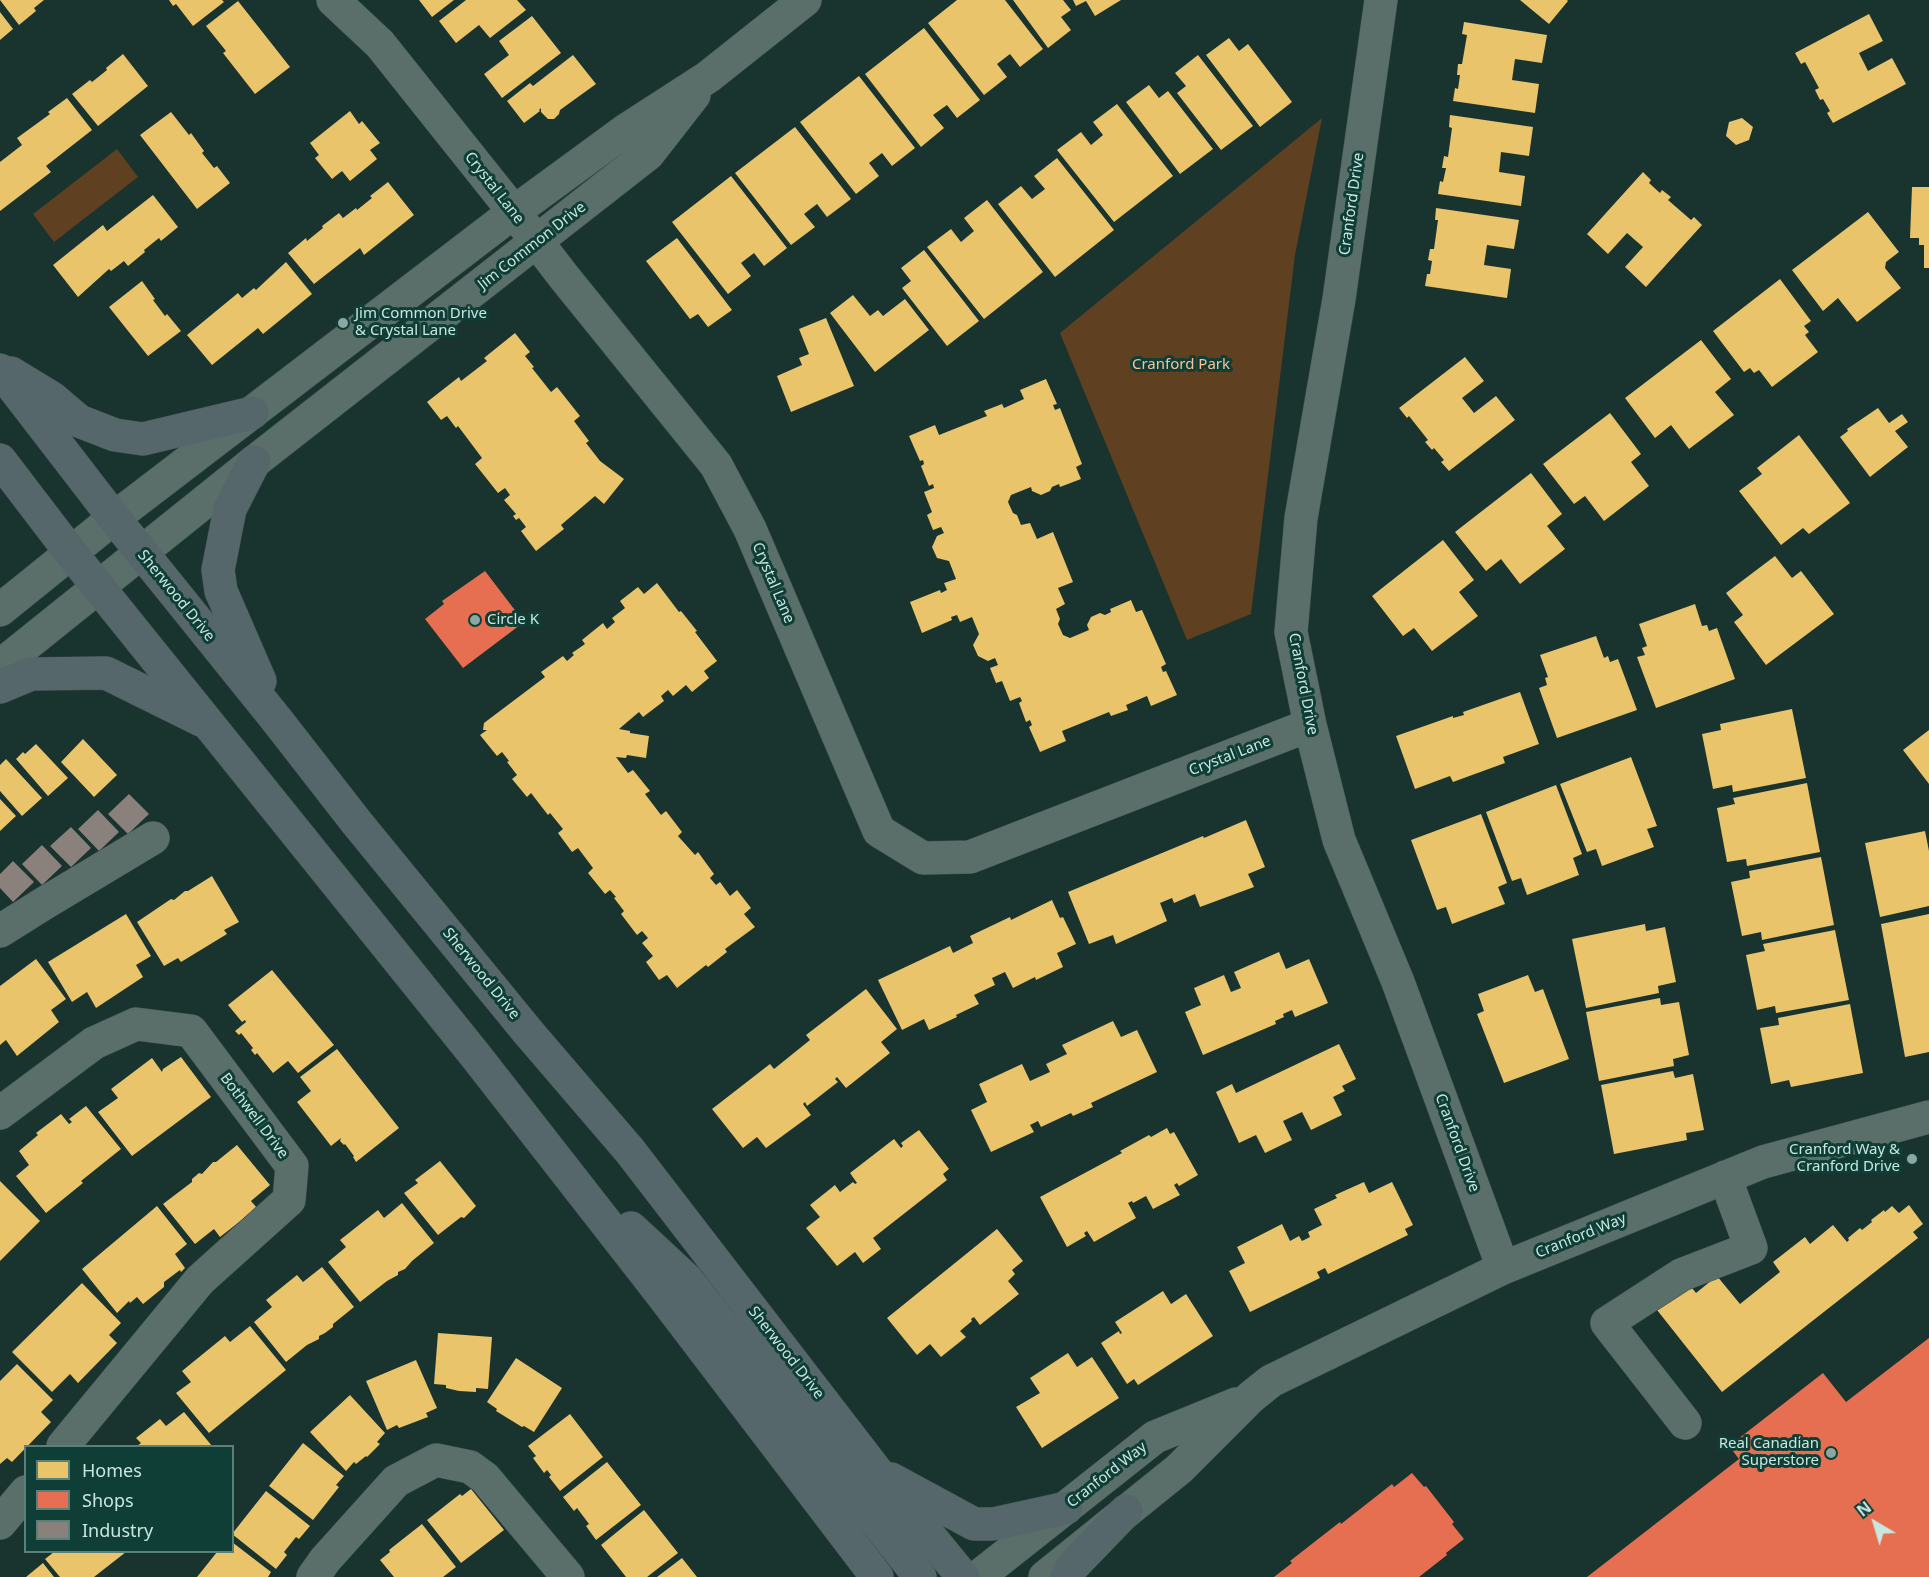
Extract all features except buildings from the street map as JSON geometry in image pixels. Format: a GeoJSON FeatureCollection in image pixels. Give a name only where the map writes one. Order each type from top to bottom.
{"type":"FeatureCollection","features":[{"type":"Feature","properties":{"kind":"main road"},"geometry":{"type":"LineString","coordinates":[[0,368],[52,399],[79,421],[115,435],[143,439],[252,413]]}},
{"type":"Feature","properties":{"kind":"main road","name":"Sherwood Drive"},"geometry":{"type":"LineString","coordinates":[[0,368],[114,518],[357,823],[528,1032],[630,1151],[877,1472],[963,1577]]}},
{"type":"Feature","properties":{"kind":"main road"},"geometry":{"type":"LineString","coordinates":[[0,460],[71,553],[559,1161],[877,1577]]}},
{"type":"Feature","properties":{"kind":"main road"},"geometry":{"type":"LineString","coordinates":[[254,462],[230,509],[218,570],[221,591],[276,719]]}},
{"type":"Feature","properties":{"kind":"main road"},"geometry":{"type":"LineString","coordinates":[[0,687],[31,674],[106,673],[210,725]]}},
{"type":"Feature","properties":{"kind":"main road"},"geometry":{"type":"LineString","coordinates":[[559,1161],[686,1279],[920,1577]]}},
{"type":"Feature","properties":{"kind":"main road"},"geometry":{"type":"LineString","coordinates":[[786,1457],[844,1549],[853,1577]]}},
{"type":"Feature","properties":{"kind":"main road"},"geometry":{"type":"LineString","coordinates":[[877,1472],[974,1524],[993,1524],[1066,1508]]}},
{"type":"Feature","properties":{"kind":"main road"},"geometry":{"type":"LineString","coordinates":[[1067,1577],[1071,1568],[1126,1511]]}},
{"type":"Feature","properties":{"kind":"street","name":"Crystal Lane"},"geometry":{"type":"LineString","coordinates":[[333,0],[380,44],[716,465],[750,529],[879,831],[923,858],[970,857],[1310,725]]}},
{"type":"Feature","properties":{"kind":"street","name":"Jim Common Drive"},"geometry":{"type":"LineString","coordinates":[[0,610],[114,518],[514,212],[626,130],[708,77],[805,0]]}},
{"type":"Feature","properties":{"kind":"street","name":"Cranford Drive"},"geometry":{"type":"LineString","coordinates":[[1381,0],[1339,299],[1301,518],[1291,632],[1310,725],[1339,840],[1398,982],[1503,1268]]}},
{"type":"Feature","properties":{"kind":"street","name":"Jim Common Drive"},"geometry":{"type":"LineString","coordinates":[[0,666],[254,462],[648,154],[708,77]]}},
{"type":"Feature","properties":{"kind":"street"},"geometry":{"type":"LineString","coordinates":[[0,931],[153,838]]}},
{"type":"Feature","properties":{"kind":"street","name":"Bothwell Drive"},"geometry":{"type":"LineString","coordinates":[[0,1113],[94,1043],[136,1024],[191,1031],[292,1166],[289,1200],[200,1280],[64,1445]]}},
{"type":"Feature","properties":{"kind":"street","name":"Cranford Way"},"geometry":{"type":"LineString","coordinates":[[1045,1577],[1179,1469],[1270,1381],[1503,1268],[1763,1161],[1929,1117]]}},
{"type":"Feature","properties":{"kind":"street"},"geometry":{"type":"LineString","coordinates":[[1685,1422],[1607,1323],[1681,1275],[1751,1248],[1725,1177]]}},
{"type":"Feature","properties":{"kind":"street","name":"Cranford Way"},"geometry":{"type":"LineString","coordinates":[[978,1577],[1155,1437],[1251,1397]]}},
{"type":"Feature","properties":{"kind":"street"},"geometry":{"type":"LineString","coordinates":[[313,1577],[325,1560],[396,1481],[436,1460],[470,1467],[485,1478],[568,1577]]}},
{"type":"Feature","properties":{"kind":"street"},"geometry":{"type":"LineString","coordinates":[[0,1523],[24,1494]]}},
{"type":"Feature","properties":{"kind":"green space","name":"Cranford Park"},"geometry":{"type":"Polygon","coordinates":[[[1322,118],[1295,255],[1251,614],[1187,640],[1060,333],[1322,118]]]}},
{"type":"Feature","properties":{"kind":"green space"},"geometry":{"type":"Polygon","coordinates":[[[117,149],[138,177],[54,242],[33,214],[117,149]]]}},
{"type":"Feature","properties":{"kind":"place","name":"Jim Common Drive & Crystal Lane"},"geometry":{"type":"Point","coordinates":[343,323]}},
{"type":"Feature","properties":{"kind":"place","name":"Circle K"},"geometry":{"type":"Point","coordinates":[475,620]}},
{"type":"Feature","properties":{"kind":"place","name":"Cranford Way & Cranford Drive"},"geometry":{"type":"Point","coordinates":[1912,1159]}},
{"type":"Feature","properties":{"kind":"place","name":"Real Canadian Superstore"},"geometry":{"type":"Point","coordinates":[1831,1453]}}]}
